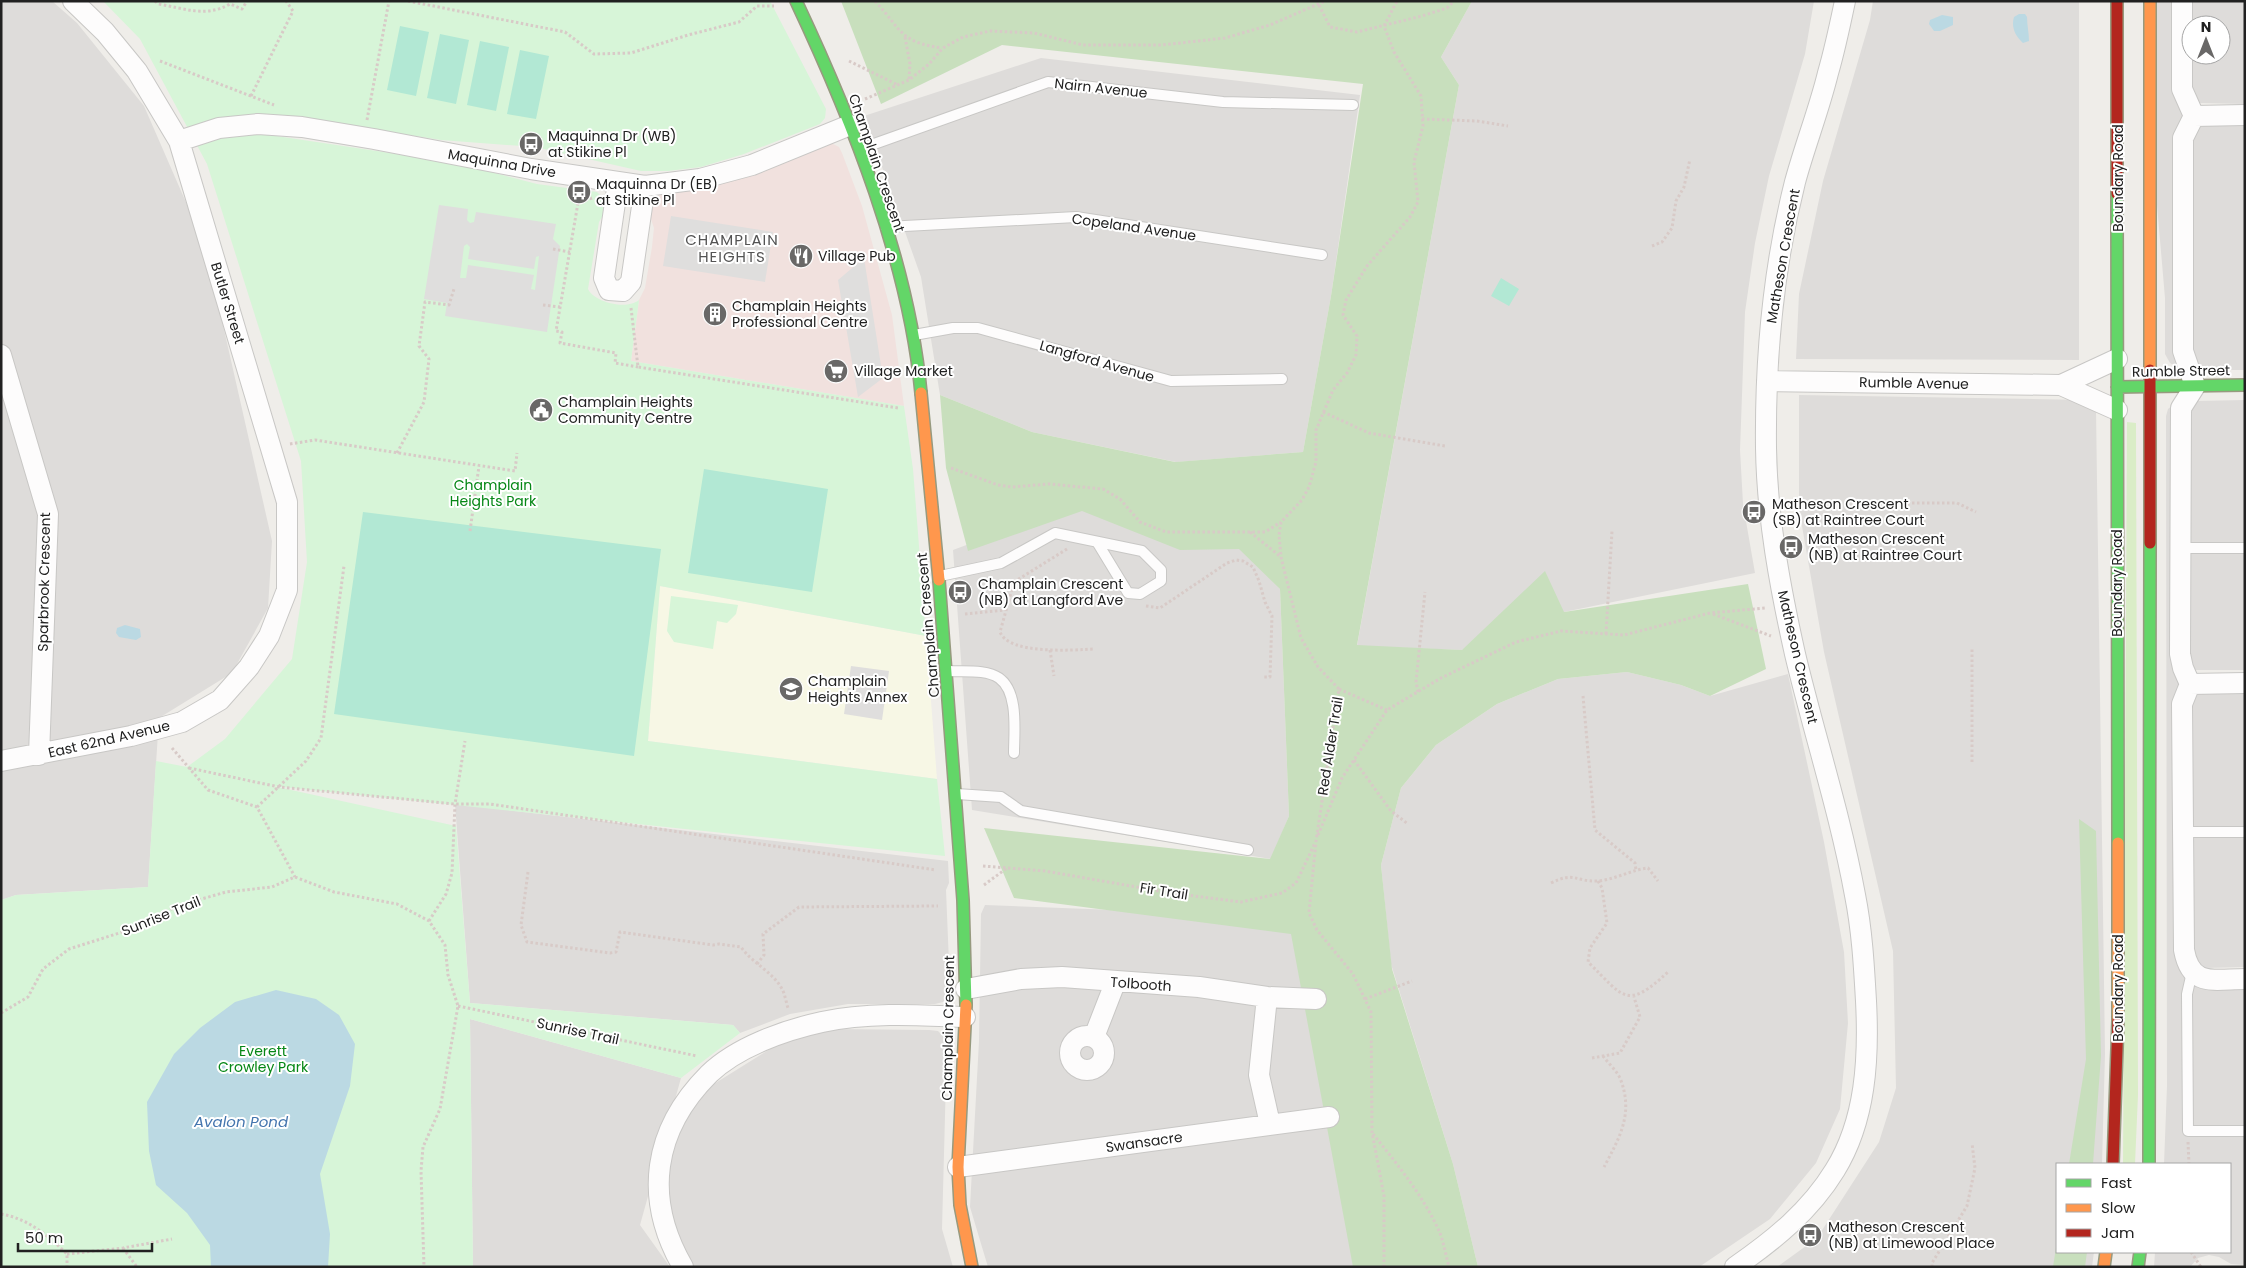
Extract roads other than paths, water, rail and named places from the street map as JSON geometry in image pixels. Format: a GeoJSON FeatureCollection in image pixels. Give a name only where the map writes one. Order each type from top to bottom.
{"type":"FeatureCollection","features":[{"type":"Feature","properties":{"kind":"main road","name":"Champlain Crescent"},"geometry":{"type":"LineString","coordinates":[[796,1],[810,30],[859,149],[884,228],[913,335],[920,376],[948,671],[954,794],[963,900],[966,1017],[958,1167],[960,1205],[972,1267]]}},
{"type":"Feature","properties":{"kind":"main road","name":"Boundary Road"},"geometry":{"type":"LineString","coordinates":[[2113,1163],[2118,1060],[2116,1]]}},
{"type":"Feature","properties":{"kind":"main road"},"geometry":{"type":"LineString","coordinates":[[2148,1163],[2151,387],[2150,1]]}},
{"type":"Feature","properties":{"kind":"main road","name":"Rumble Street"},"geometry":{"type":"LineString","coordinates":[[2117,387],[2245,385]]}},
{"type":"Feature","properties":{"kind":"main road"},"geometry":{"type":"LineString","coordinates":[[2104,1267],[2106,1253]]}},
{"type":"Feature","properties":{"kind":"main road"},"geometry":{"type":"LineString","coordinates":[[2138,1267],[2140,1253]]}},
{"type":"Feature","properties":{"kind":"street","name":"Butler Street"},"geometry":{"type":"LineString","coordinates":[[73,1],[105,32],[138,71],[179,141],[287,502],[287,590],[269,636]]}},
{"type":"Feature","properties":{"kind":"street","name":"Matheson Crescent"},"geometry":{"type":"LineString","coordinates":[[1735,1267],[1764,1247],[1797,1219],[1836,1170],[1860,1110],[1868,1049],[1863,952],[1855,895],[1784,602],[1771,512],[1766,451],[1767,382],[1771,315],[1787,221],[1795,182],[1828,74],[1845,1]]}},
{"type":"Feature","properties":{"kind":"street"},"geometry":{"type":"LineString","coordinates":[[2182,1],[2182,89],[2194,116]]}},
{"type":"Feature","properties":{"kind":"street"},"geometry":{"type":"LineString","coordinates":[[2194,116],[2245,115]]}},
{"type":"Feature","properties":{"kind":"street"},"geometry":{"type":"LineString","coordinates":[[2194,116],[2183,138],[2183,351],[2195,386],[2181,408],[2180,654],[2183,668],[2190,684],[2182,704],[2184,950],[2186,961],[2192,972],[2202,978],[2245,978]]}},
{"type":"Feature","properties":{"kind":"street","name":"Maquinna Drive"},"geometry":{"type":"LineString","coordinates":[[179,141],[219,128],[258,124],[302,127],[531,169],[644,186],[700,179],[752,165],[850,125]]}},
{"type":"Feature","properties":{"kind":"street"},"geometry":{"type":"LineString","coordinates":[[618,182],[604,278],[610,290],[623,291],[631,282],[644,186]]}},
{"type":"Feature","properties":{"kind":"street","name":"Sparbrook Crescent"},"geometry":{"type":"LineString","coordinates":[[1,355],[48,514],[39,755]]}},
{"type":"Feature","properties":{"kind":"street","name":"Rumble Avenue"},"geometry":{"type":"LineString","coordinates":[[2061,385],[2117,360]]}},
{"type":"Feature","properties":{"kind":"street","name":"Rumble Avenue"},"geometry":{"type":"LineString","coordinates":[[1767,382],[2061,385],[2117,410]]}},
{"type":"Feature","properties":{"kind":"street","name":"East 62nd Avenue"},"geometry":{"type":"LineString","coordinates":[[1,761],[131,736],[182,722],[220,700],[249,667],[269,636]]}},
{"type":"Feature","properties":{"kind":"street"},"geometry":{"type":"LineString","coordinates":[[2190,684],[2245,683]]}},
{"type":"Feature","properties":{"kind":"street","name":"Tolbooth"},"geometry":{"type":"LineString","coordinates":[[966,989],[1029,979],[1062,978],[1199,987],[1267,996],[1316,999]]}},
{"type":"Feature","properties":{"kind":"street"},"geometry":{"type":"LineString","coordinates":[[1094,1037],[1115,982]]}},
{"type":"Feature","properties":{"kind":"street"},"geometry":{"type":"LineString","coordinates":[[1267,996],[1259,1075],[1270,1124]]}},
{"type":"Feature","properties":{"kind":"street"},"geometry":{"type":"LineString","coordinates":[[683,1267],[672,1248],[660,1212],[658,1174],[666,1136],[685,1102],[710,1073],[745,1049],[784,1032],[823,1022],[859,1017],[966,1017]]}},
{"type":"Feature","properties":{"kind":"street","name":"Swansacre"},"geometry":{"type":"LineString","coordinates":[[958,1167],[1329,1116]]}},
{"type":"Feature","properties":{"kind":"lane","name":"Nairn Avenue"},"geometry":{"type":"LineString","coordinates":[[859,149],[1048,82],[1223,102],[1353,105]]}},
{"type":"Feature","properties":{"kind":"lane","name":"Copeland Avenue"},"geometry":{"type":"LineString","coordinates":[[884,228],[1076,218],[1322,255]]}},
{"type":"Feature","properties":{"kind":"lane","name":"Langford Avenue"},"geometry":{"type":"LineString","coordinates":[[913,335],[953,328],[978,328],[1171,382],[1282,379]]}},
{"type":"Feature","properties":{"kind":"lane"},"geometry":{"type":"LineString","coordinates":[[939,576],[1001,563],[1055,533],[1142,551],[1161,570],[1161,581],[1140,594],[1128,593],[1097,542]]}},
{"type":"Feature","properties":{"kind":"lane"},"geometry":{"type":"LineString","coordinates":[[2180,548],[2245,548]]}},
{"type":"Feature","properties":{"kind":"lane"},"geometry":{"type":"LineString","coordinates":[[948,671],[981,672],[999,678],[1011,694],[1014,713],[1014,753]]}},
{"type":"Feature","properties":{"kind":"lane"},"geometry":{"type":"LineString","coordinates":[[954,794],[1001,797],[1021,811],[1248,850]]}},
{"type":"Feature","properties":{"kind":"lane"},"geometry":{"type":"LineString","coordinates":[[2184,832],[2245,832]]}},
{"type":"Feature","properties":{"kind":"lane"},"geometry":{"type":"LineString","coordinates":[[2192,972],[2187,994],[2188,1131],[2245,1131]]}},
{"type":"Feature","properties":{"kind":"water"},"geometry":{"type":"Polygon","coordinates":[[[2019,14],[2025,14],[2027,17],[2029,41],[2023,43],[2013,28],[2014,17],[2019,14]]]}},
{"type":"Feature","properties":{"kind":"water"},"geometry":{"type":"Polygon","coordinates":[[[1942,15],[1953,17],[1953,25],[1940,31],[1934,31],[1929,24],[1930,20],[1942,15]]]}},
{"type":"Feature","properties":{"kind":"water"},"geometry":{"type":"Polygon","coordinates":[[[125,625],[140,629],[141,637],[136,640],[119,637],[116,633],[117,628],[125,625]]]}},
{"type":"Feature","properties":{"kind":"water","name":"Avalon Pond"},"geometry":{"type":"Polygon","coordinates":[[[276,990],[316,999],[339,1015],[355,1044],[350,1086],[320,1174],[330,1234],[328,1267],[211,1267],[210,1245],[187,1213],[156,1185],[149,1151],[147,1102],[174,1054],[200,1028],[235,1002],[276,990]]]}},
{"type":"Feature","properties":{"kind":"place","name":"Maquinna Dr (WB) at Stikine Pl"},"geometry":{"type":"Point","coordinates":[531,144]}},
{"type":"Feature","properties":{"kind":"place","name":"Maquinna Dr (EB) at Stikine Pl"},"geometry":{"type":"Point","coordinates":[579,192]}},
{"type":"Feature","properties":{"kind":"place","name":"Village Pub"},"geometry":{"type":"Point","coordinates":[801,256]}},
{"type":"Feature","properties":{"kind":"place","name":"Champlain Heights Professional Centre"},"geometry":{"type":"Point","coordinates":[715,314]}},
{"type":"Feature","properties":{"kind":"place","name":"Village Market"},"geometry":{"type":"Point","coordinates":[836,371]}},
{"type":"Feature","properties":{"kind":"place","name":"Champlain Heights Community Centre"},"geometry":{"type":"Point","coordinates":[541,410]}},
{"type":"Feature","properties":{"kind":"place","name":"Matheson Crescent (SB) at Raintree Court"},"geometry":{"type":"Point","coordinates":[1754,512]}},
{"type":"Feature","properties":{"kind":"place","name":"Matheson Crescent (NB) at Raintree Court"},"geometry":{"type":"Point","coordinates":[1791,547]}},
{"type":"Feature","properties":{"kind":"place","name":"Champlain Crescent (NB) at Langford Ave"},"geometry":{"type":"Point","coordinates":[960,592]}},
{"type":"Feature","properties":{"kind":"place","name":"Champlain Heights Annex"},"geometry":{"type":"Point","coordinates":[791,689]}},
{"type":"Feature","properties":{"kind":"place","name":"Matheson Crescent (NB) at Limewood Place"},"geometry":{"type":"Point","coordinates":[1810,1235]}},
{"type":"Feature","properties":{"kind":"district","name":"CHAMPLAIN HEIGHTS"},"geometry":{"type":"Point","coordinates":[732,248]}},
{"type":"Feature","properties":{"kind":"park label","name":"Champlain Heights Park"},"geometry":{"type":"Point","coordinates":[493,494]}},
{"type":"Feature","properties":{"kind":"park label","name":"Everett Crowley Park"},"geometry":{"type":"Point","coordinates":[263,1060]}}]}
